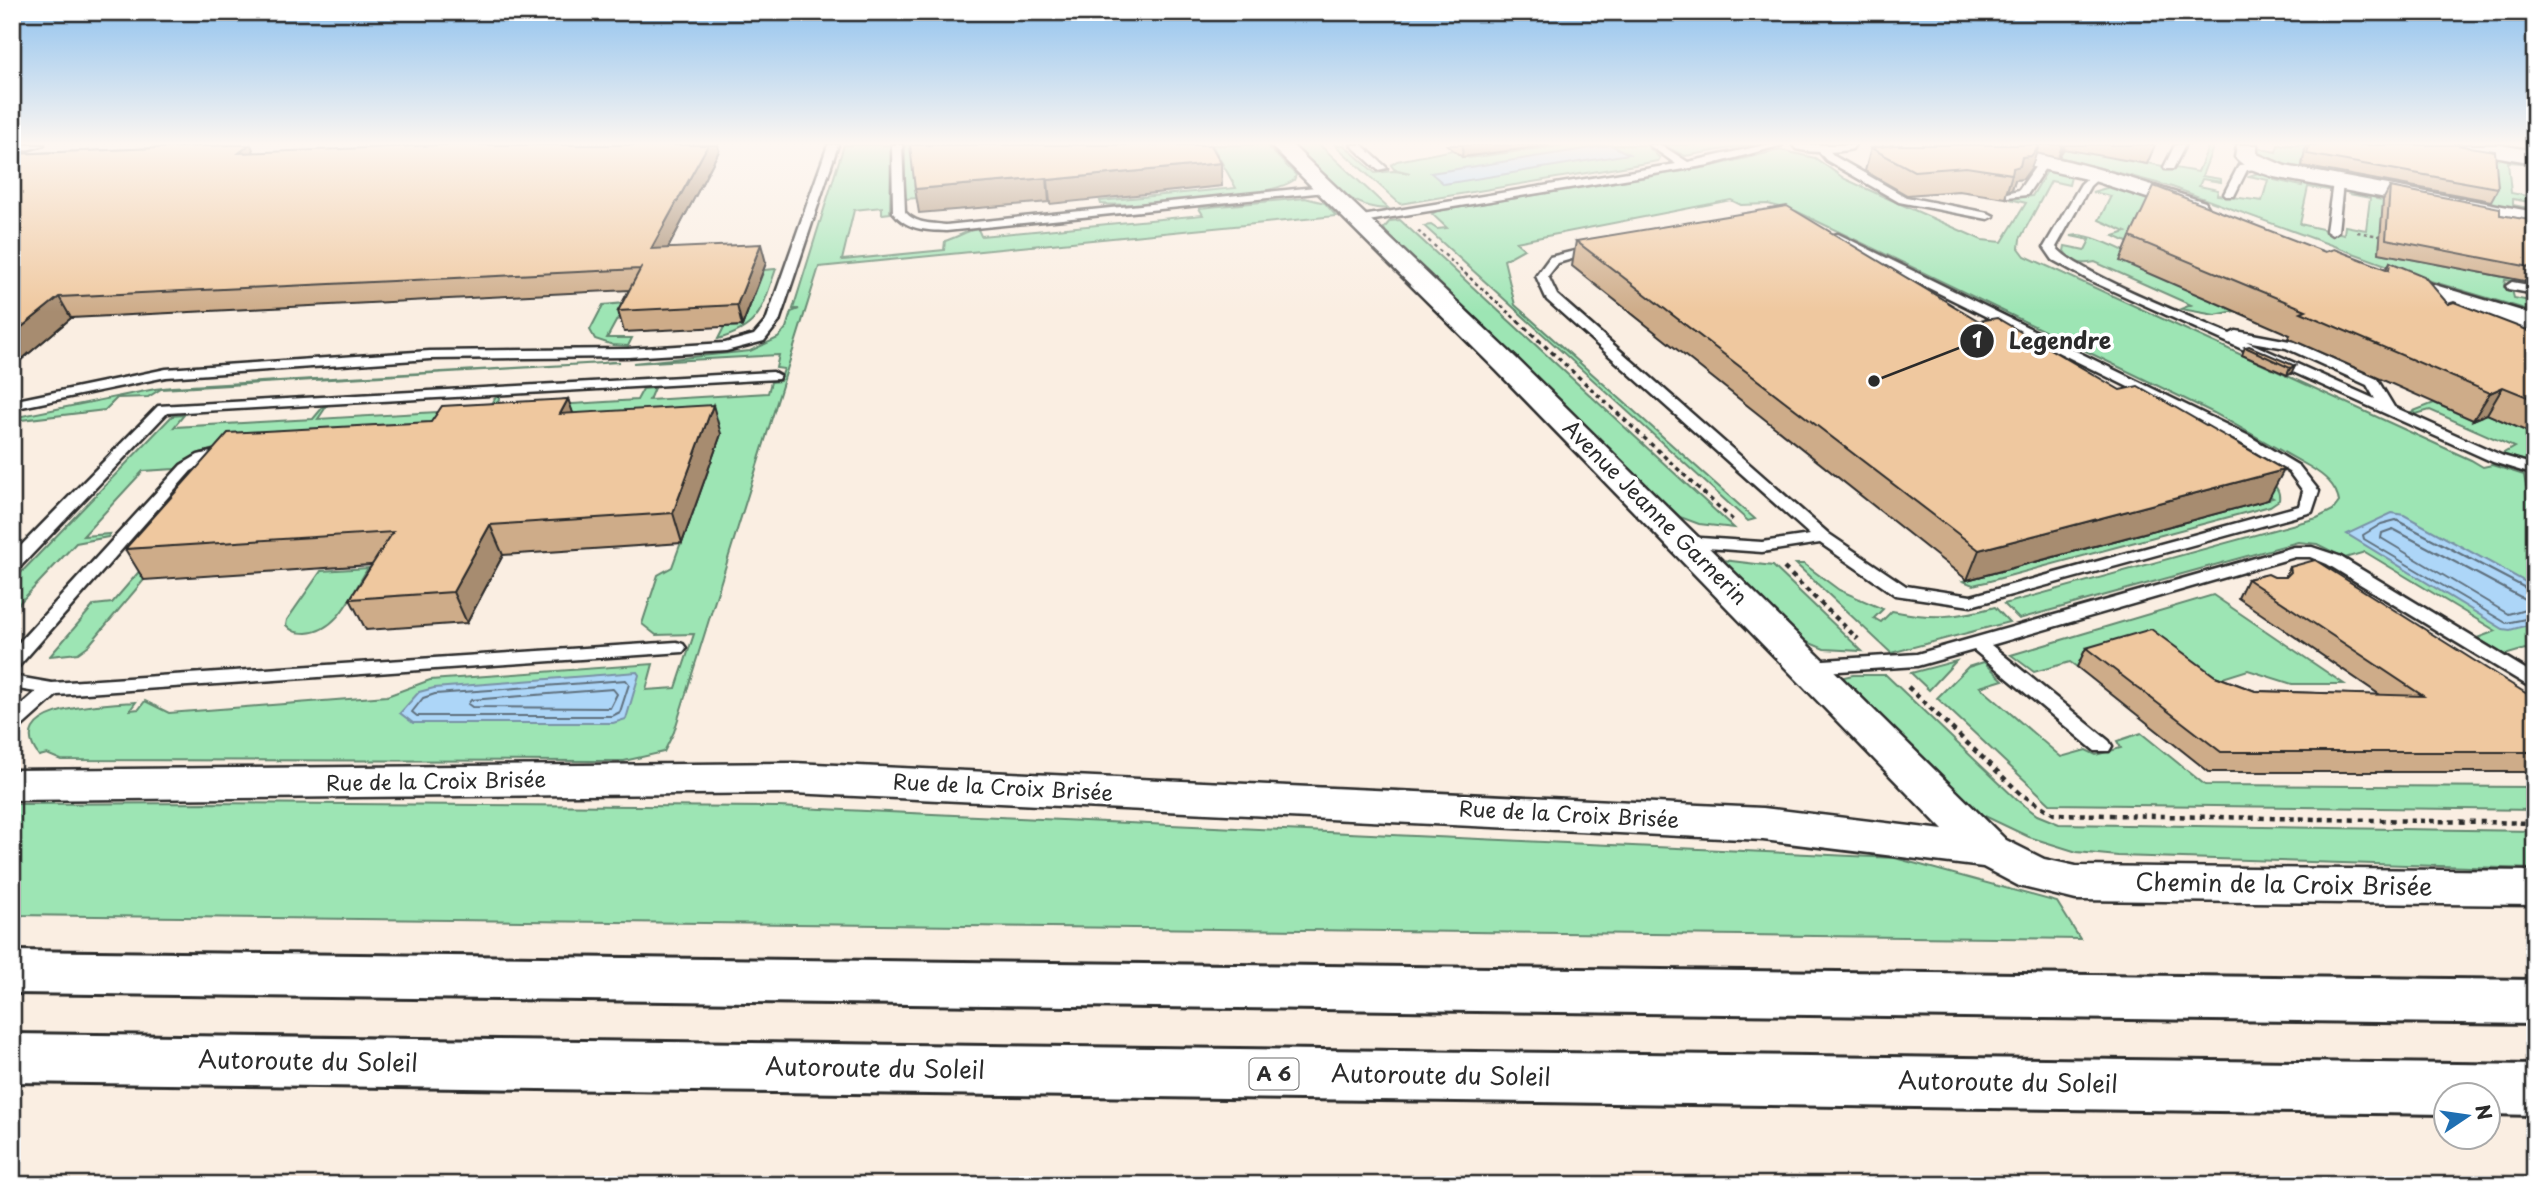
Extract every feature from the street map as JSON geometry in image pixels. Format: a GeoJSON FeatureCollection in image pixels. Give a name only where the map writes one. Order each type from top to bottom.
{"type":"FeatureCollection","features":[{"type":"Feature","properties":{"kind":"highway"},"geometry":{"type":"LineString","coordinates":[[12,972],[2535,1002]]}},
{"type":"Feature","properties":{"kind":"highway","name":"Autoroute du Soleil"},"geometry":{"type":"LineString","coordinates":[[12,1058],[2535,1090]]}},
{"type":"Feature","properties":{"kind":"street","name":"Avenue Jeanne Garnerin"},"geometry":{"type":"LineString","coordinates":[[1337,201],[1506,363],[1991,852],[2034,874]]}},
{"type":"Feature","properties":{"kind":"street"},"geometry":{"type":"LineString","coordinates":[[2209,201],[2223,204]]}},
{"type":"Feature","properties":{"kind":"street"},"geometry":{"type":"LineString","coordinates":[[2436,201],[2535,219]]}},
{"type":"Feature","properties":{"kind":"street"},"geometry":{"type":"LineString","coordinates":[[2376,273],[2482,309],[2535,323]]}},
{"type":"Feature","properties":{"kind":"street","name":"Rue de la Croix Brisée"},"geometry":{"type":"LineString","coordinates":[[12,785],[793,778],[1763,824],[1991,852]]}},
{"type":"Feature","properties":{"kind":"street","name":"Chemin de la Croix Brisée"},"geometry":{"type":"LineString","coordinates":[[2034,874],[2076,883],[2535,888]]}},
{"type":"Feature","properties":{"kind":"lane"},"geometry":{"type":"LineString","coordinates":[[12,405],[166,373],[430,355],[628,353],[726,347],[759,338],[772,322],[814,201]]}},
{"type":"Feature","properties":{"kind":"lane"},"geometry":{"type":"LineString","coordinates":[[899,201],[899,212],[904,221],[912,225],[946,228],[1210,201]]}},
{"type":"Feature","properties":{"kind":"lane"},"geometry":{"type":"LineString","coordinates":[[1356,220],[1473,201]]}},
{"type":"Feature","properties":{"kind":"lane"},"geometry":{"type":"LineString","coordinates":[[1908,201],[1988,216]]}},
{"type":"Feature","properties":{"kind":"lane"},"geometry":{"type":"LineString","coordinates":[[2076,201],[2050,247],[2056,257],[2095,278],[2212,331],[2280,342],[2313,355],[2372,382],[2382,394],[2388,410],[2498,459],[2535,470]]}},
{"type":"Feature","properties":{"kind":"lane"},"geometry":{"type":"LineString","coordinates":[[2332,231],[2336,201]]}},
{"type":"Feature","properties":{"kind":"lane"},"geometry":{"type":"LineString","coordinates":[[1615,242],[1554,260],[1542,276],[1552,297],[1823,538],[1901,591],[1971,601],[2306,509],[2311,491],[2294,469],[2244,439],[1826,233]]}},
{"type":"Feature","properties":{"kind":"lane"},"geometry":{"type":"LineString","coordinates":[[2512,286],[2535,290]]}},
{"type":"Feature","properties":{"kind":"lane"},"geometry":{"type":"LineString","coordinates":[[12,565],[163,409],[774,376]]}},
{"type":"Feature","properties":{"kind":"lane"},"geometry":{"type":"LineString","coordinates":[[12,662],[186,468],[203,458],[250,450]]}},
{"type":"Feature","properties":{"kind":"lane"},"geometry":{"type":"LineString","coordinates":[[1685,542],[1762,547],[1823,538]]}},
{"type":"Feature","properties":{"kind":"lane"},"geometry":{"type":"LineString","coordinates":[[1808,667],[1917,660],[2294,552],[2312,552],[2333,560],[2535,684]]}},
{"type":"Feature","properties":{"kind":"lane"},"geometry":{"type":"LineString","coordinates":[[2238,568],[2260,582]]}},
{"type":"Feature","properties":{"kind":"lane"},"geometry":{"type":"LineString","coordinates":[[1978,643],[2102,746]]}},
{"type":"Feature","properties":{"kind":"lane"},"geometry":{"type":"LineString","coordinates":[[12,682],[52,689],[677,648]]}},
{"type":"Feature","properties":{"kind":"lane"},"geometry":{"type":"LineString","coordinates":[[12,724],[52,689]]}},
{"type":"Feature","properties":{"kind":"green space"},"geometry":{"type":"Polygon","coordinates":[[[827,201],[890,201],[890,213],[882,214],[882,207],[854,210],[842,260],[944,250],[945,241],[975,229],[978,229],[981,236],[1203,215],[1199,208],[1275,201],[1316,201],[1325,203],[1336,216],[819,267],[674,732],[664,752],[624,761],[61,760],[47,754],[39,756],[31,739],[34,726],[46,717],[63,711],[104,704],[136,702],[130,710],[139,709],[145,701],[169,713],[387,696],[430,680],[653,664],[646,690],[676,688],[694,634],[656,635],[642,624],[658,575],[672,567],[720,435],[228,445],[200,453],[175,469],[143,471],[83,536],[110,534],[108,537],[76,543],[12,611],[12,582],[172,416],[184,415],[174,427],[313,419],[323,407],[326,407],[318,419],[489,409],[496,397],[500,397],[494,409],[637,400],[643,389],[654,388],[649,400],[768,393],[771,382],[780,381],[784,369],[776,368],[779,355],[633,363],[750,351],[778,338],[786,328],[791,312],[799,309],[793,309],[827,201]]]}},
{"type":"Feature","properties":{"kind":"green space"},"geometry":{"type":"Polygon","coordinates":[[[1100,201],[1182,201],[1118,205],[1101,204],[1100,201]]]}},
{"type":"Feature","properties":{"kind":"green space"},"geometry":{"type":"Polygon","coordinates":[[[1356,201],[1380,201],[1389,209],[1373,207],[1356,201]]]}},
{"type":"Feature","properties":{"kind":"green space"},"geometry":{"type":"Polygon","coordinates":[[[1397,201],[1419,201],[1400,204],[1397,201]]]}},
{"type":"Feature","properties":{"kind":"green space"},"geometry":{"type":"Polygon","coordinates":[[[1499,201],[1727,201],[1516,242],[1524,249],[1504,260],[1515,305],[1755,519],[1748,521],[1424,226],[1447,228],[1432,214],[1499,201]]]}},
{"type":"Feature","properties":{"kind":"green space"},"geometry":{"type":"Polygon","coordinates":[[[1733,201],[1893,201],[1982,240],[2002,242],[2026,203],[2017,201],[2040,201],[2020,239],[2019,248],[2025,256],[2483,467],[2492,465],[2524,475],[2526,486],[2535,489],[2535,655],[2525,649],[2505,655],[2477,638],[2496,631],[2365,552],[2345,558],[2317,544],[2298,542],[2019,619],[2004,604],[2317,518],[2333,510],[2339,502],[2338,496],[2329,481],[2315,470],[2214,413],[1796,211],[1768,204],[1741,205],[1733,201]]]}},
{"type":"Feature","properties":{"kind":"green space"},"geometry":{"type":"Polygon","coordinates":[[[2109,201],[2152,201],[2176,209],[2129,243],[2114,236],[2126,232],[2099,220],[2109,201]]]}},
{"type":"Feature","properties":{"kind":"green space"},"geometry":{"type":"Polygon","coordinates":[[[2210,201],[2305,201],[2300,224],[2344,234],[2345,226],[2366,230],[2370,201],[2426,208],[2383,208],[2379,253],[2535,283],[2535,286],[2505,280],[2504,287],[2512,290],[2514,298],[2535,302],[2535,312],[2427,280],[2210,201]]]}},
{"type":"Feature","properties":{"kind":"green space"},"geometry":{"type":"Polygon","coordinates":[[[2462,201],[2490,203],[2490,201],[2513,201],[2513,205],[2534,209],[2526,212],[2462,201]]]}},
{"type":"Feature","properties":{"kind":"green space"},"geometry":{"type":"Polygon","coordinates":[[[1400,220],[1734,528],[1699,524],[1680,517],[1388,238],[1384,228],[1390,221],[1400,220]]]}},
{"type":"Feature","properties":{"kind":"green space"},"geometry":{"type":"Polygon","coordinates":[[[2078,235],[2133,255],[2235,311],[2215,315],[2181,309],[2191,305],[2095,262],[2074,261],[2064,251],[2065,246],[2085,250],[2090,240],[2071,236],[2078,235]]]}},
{"type":"Feature","properties":{"kind":"green space"},"geometry":{"type":"Polygon","coordinates":[[[776,269],[763,305],[752,322],[718,339],[724,327],[742,326],[764,270],[776,269]]]}},
{"type":"Feature","properties":{"kind":"green space"},"geometry":{"type":"Polygon","coordinates":[[[626,303],[607,338],[632,338],[628,346],[613,345],[595,339],[590,330],[603,305],[626,303]]]}},
{"type":"Feature","properties":{"kind":"green space"},"geometry":{"type":"Polygon","coordinates":[[[620,362],[161,389],[148,397],[117,398],[105,410],[12,421],[12,418],[155,389],[172,387],[620,362]]]}},
{"type":"Feature","properties":{"kind":"green space"},"geometry":{"type":"Polygon","coordinates":[[[2455,400],[2535,435],[2535,464],[2502,454],[2514,447],[2430,410],[2416,414],[2411,412],[2434,403],[2473,420],[2481,417],[2455,400]]]}},
{"type":"Feature","properties":{"kind":"green space"},"geometry":{"type":"Polygon","coordinates":[[[2217,464],[2266,479],[2278,491],[2279,500],[2270,506],[1986,582],[1973,585],[1963,581],[2273,498],[2217,464]]]}},
{"type":"Feature","properties":{"kind":"green space"},"geometry":{"type":"Polygon","coordinates":[[[168,538],[144,580],[89,645],[78,653],[50,656],[94,605],[112,603],[168,538]]]}},
{"type":"Feature","properties":{"kind":"green space"},"geometry":{"type":"Polygon","coordinates":[[[1723,560],[1773,566],[1862,651],[1824,649],[1805,641],[1723,560]]]}},
{"type":"Feature","properties":{"kind":"green space"},"geometry":{"type":"Polygon","coordinates":[[[1796,564],[1804,564],[1839,590],[1883,609],[1874,618],[1881,622],[1892,611],[1943,616],[1995,607],[2009,622],[1891,653],[1796,564]]]}},
{"type":"Feature","properties":{"kind":"green space"},"geometry":{"type":"Polygon","coordinates":[[[368,568],[343,609],[327,626],[306,633],[295,632],[286,625],[321,571],[368,568]]]}},
{"type":"Feature","properties":{"kind":"green space"},"geometry":{"type":"Polygon","coordinates":[[[2213,595],[2344,684],[2292,684],[2248,670],[2194,687],[2077,667],[2070,662],[2034,672],[2011,655],[2213,595]]]}},
{"type":"Feature","properties":{"kind":"green space"},"geometry":{"type":"Polygon","coordinates":[[[1956,661],[1929,690],[1911,673],[1956,661]]]}},
{"type":"Feature","properties":{"kind":"green space"},"geometry":{"type":"Polygon","coordinates":[[[1984,662],[2003,680],[1980,687],[2061,757],[2086,750],[2096,755],[2121,748],[2117,741],[2141,733],[2205,785],[2535,787],[2535,810],[2050,804],[1937,698],[1968,667],[1984,662]]]}},
{"type":"Feature","properties":{"kind":"green space"},"geometry":{"type":"Polygon","coordinates":[[[1886,675],[2017,800],[2037,815],[2059,824],[2535,831],[2535,869],[2118,856],[2077,852],[2029,837],[1974,811],[1845,683],[1844,677],[1886,675]]]}},
{"type":"Feature","properties":{"kind":"green space"},"geometry":{"type":"Polygon","coordinates":[[[12,804],[778,807],[1895,858],[2057,902],[2080,939],[12,915],[12,804]]]}},
{"type":"Feature","properties":{"kind":"water"},"geometry":{"type":"Polygon","coordinates":[[[2392,513],[2404,515],[2535,587],[2535,623],[2510,630],[2503,629],[2347,534],[2392,513]]]}},
{"type":"Feature","properties":{"kind":"water"},"geometry":{"type":"Polygon","coordinates":[[[637,672],[639,675],[626,719],[613,723],[413,723],[400,713],[419,692],[434,688],[637,672]]]}},
{"type":"Feature","properties":{"kind":"building"},"geometry":{"type":"Polygon","coordinates":[[[12,201],[677,201],[651,249],[761,244],[737,305],[618,311],[642,266],[640,269],[59,297],[12,335],[12,201]]]}},
{"type":"Feature","properties":{"kind":"building"},"geometry":{"type":"Polygon","coordinates":[[[2147,201],[2193,201],[2325,252],[2334,249],[2389,270],[2390,262],[2424,276],[2448,304],[2454,302],[2535,333],[2535,400],[2503,387],[2490,393],[2301,312],[2306,310],[2130,237],[2147,201]]]}},
{"type":"Feature","properties":{"kind":"building"},"geometry":{"type":"Polygon","coordinates":[[[2389,201],[2463,201],[2500,208],[2500,215],[2535,221],[2535,268],[2386,239],[2389,201]]]}},
{"type":"Feature","properties":{"kind":"building"},"geometry":{"type":"Polygon","coordinates":[[[1787,206],[1979,321],[1997,318],[2120,390],[2138,386],[2284,470],[1979,550],[1576,241],[1787,206]]]}},
{"type":"Feature","properties":{"kind":"building"},"geometry":{"type":"Polygon","coordinates":[[[2249,346],[2295,366],[2290,368],[2245,347],[2249,346]]]}},
{"type":"Feature","properties":{"kind":"building"},"geometry":{"type":"Polygon","coordinates":[[[568,399],[560,414],[713,405],[673,513],[490,525],[453,592],[350,599],[393,532],[125,549],[228,433],[431,422],[442,406],[568,399]]]}},
{"type":"Feature","properties":{"kind":"building"},"geometry":{"type":"Polygon","coordinates":[[[2315,560],[2535,699],[2535,752],[2221,752],[2086,648],[2151,629],[2215,676],[2255,691],[2423,696],[2247,579],[2268,574],[2286,577],[2291,572],[2290,567],[2315,560]]]}},
{"type":"Feature","properties":{"kind":"place","name":"Legendre"},"geometry":{"type":"Point","coordinates":[1874,381]}}]}
